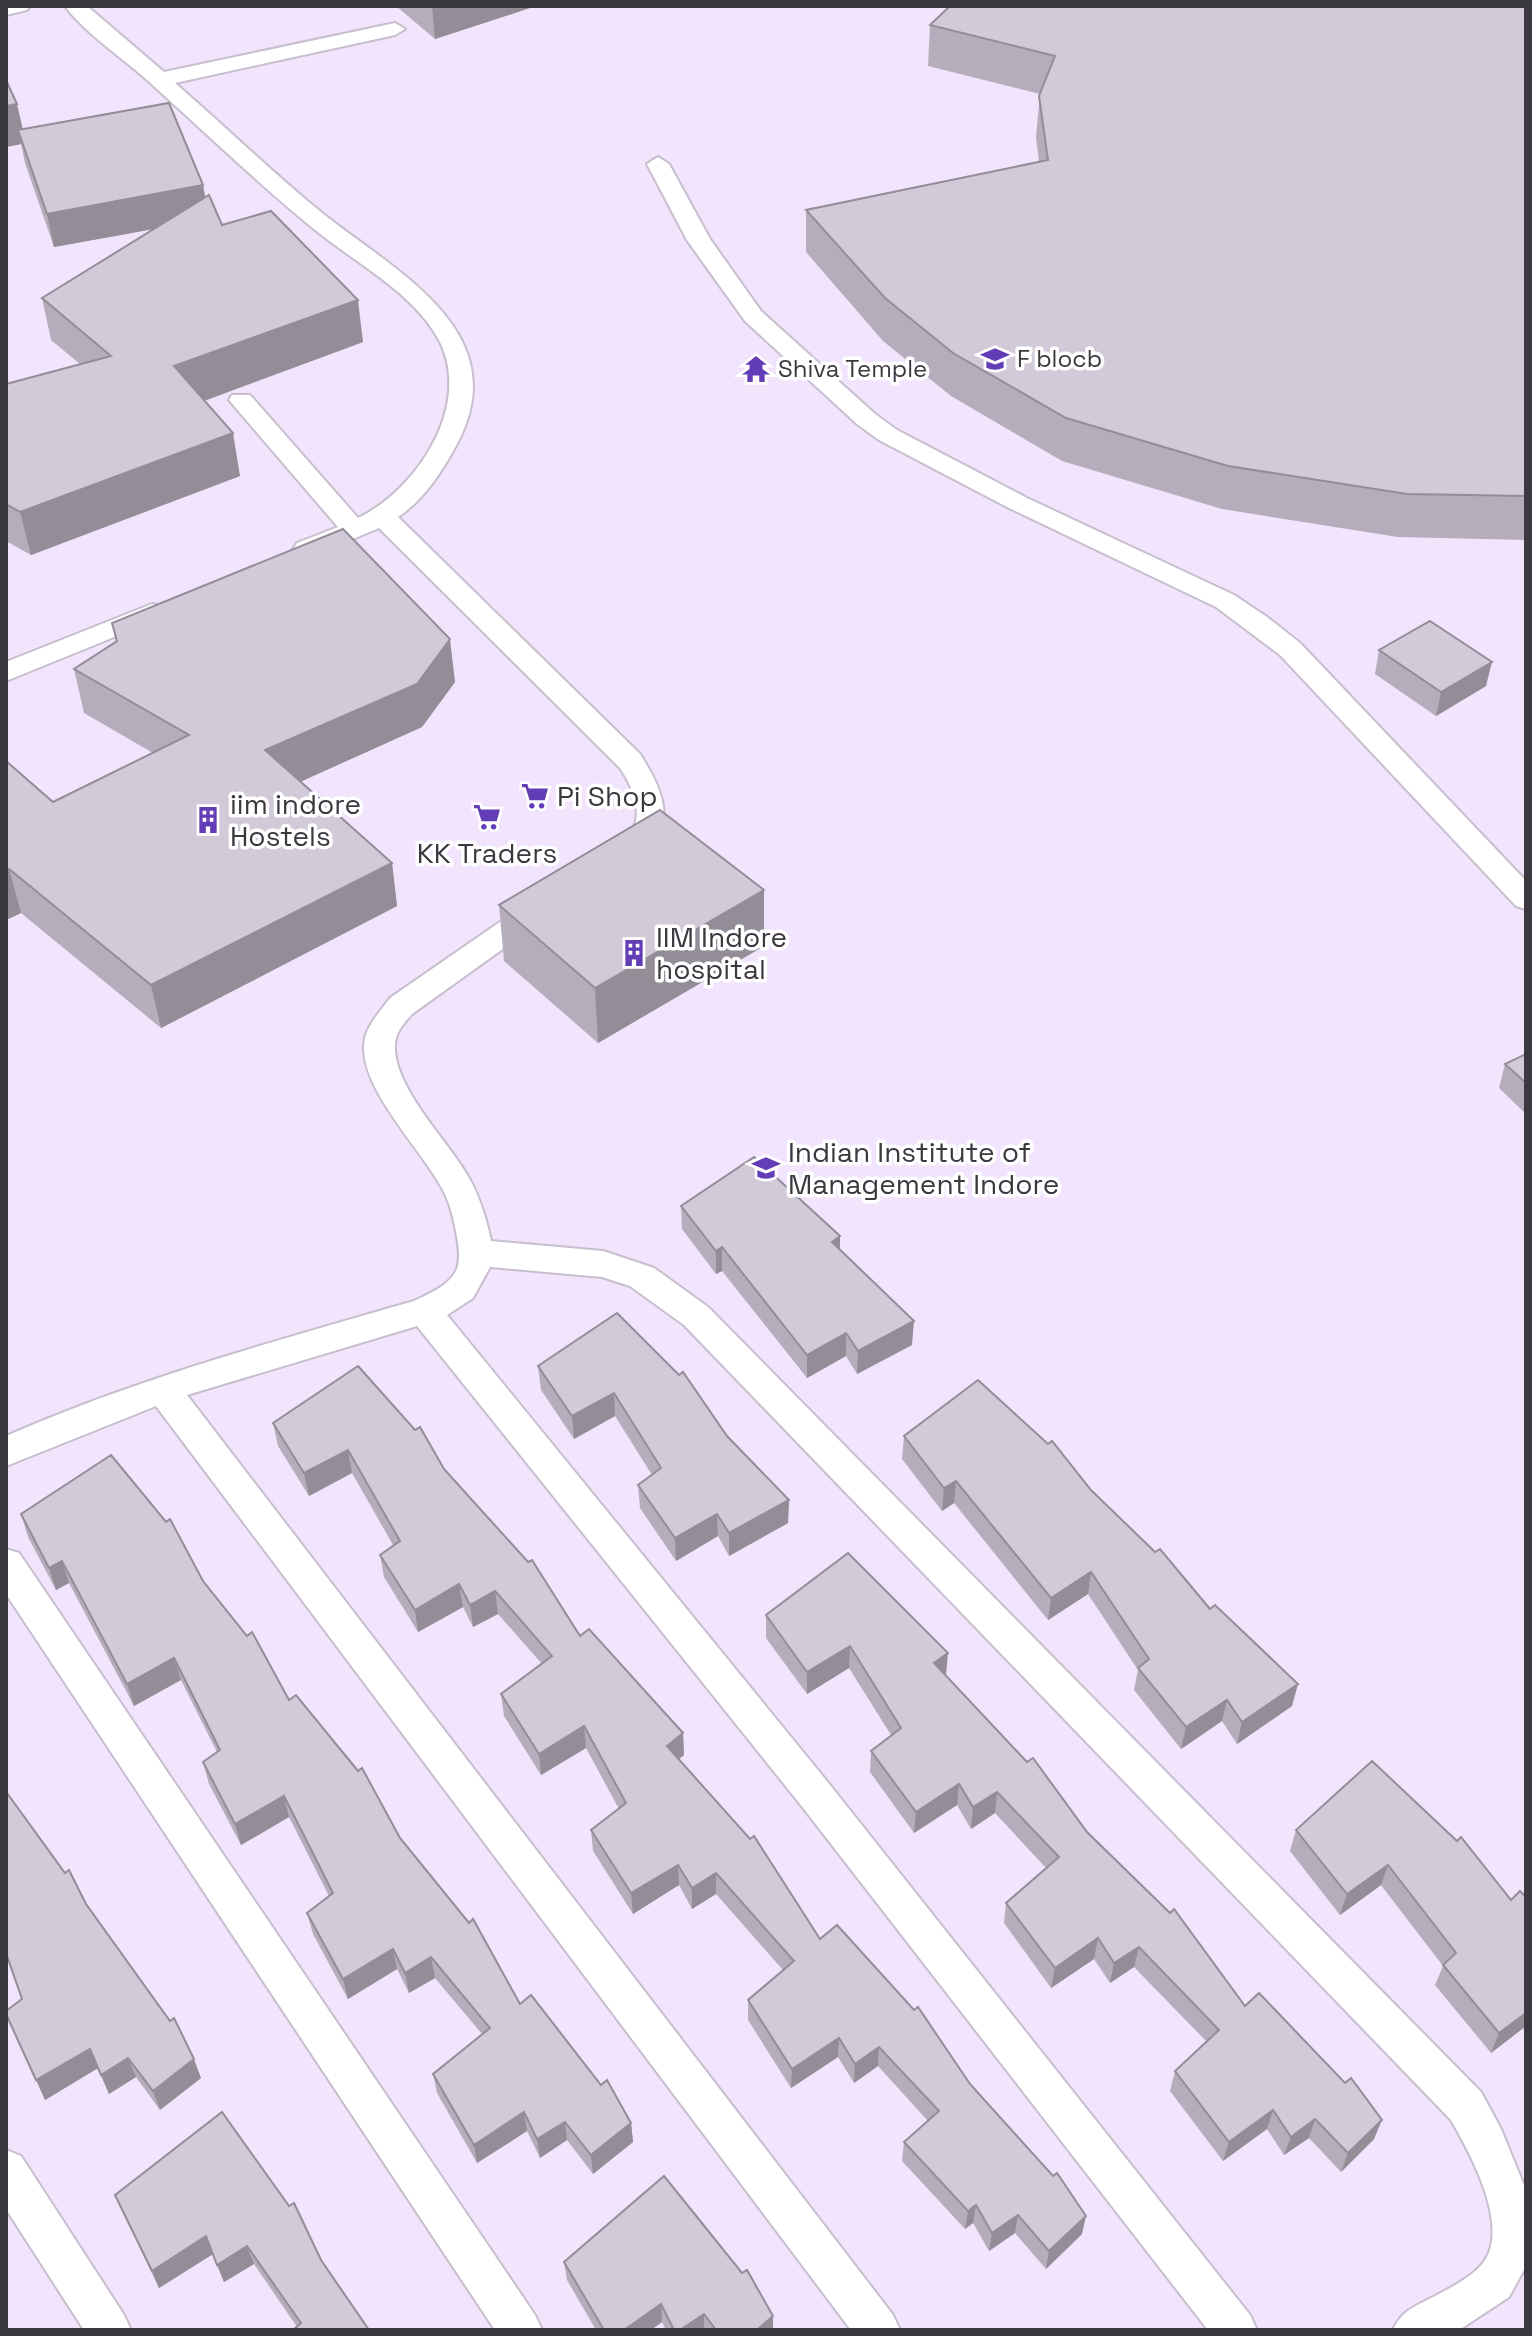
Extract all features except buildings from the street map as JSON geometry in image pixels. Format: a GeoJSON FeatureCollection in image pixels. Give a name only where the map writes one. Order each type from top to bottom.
{"type":"FeatureCollection","features":[{"type":"Feature","properties":{"kind":"lane"},"geometry":{"type":"LineString","coordinates":[[6,9],[20,6]]}},
{"type":"Feature","properties":{"kind":"lane"},"geometry":{"type":"LineString","coordinates":[[75,6],[162,79],[308,213],[419,299],[458,351],[462,385],[458,415],[439,453],[409,496],[368,522],[282,559]]}},
{"type":"Feature","properties":{"kind":"lane"},"geometry":{"type":"LineString","coordinates":[[162,79],[395,29]]}},
{"type":"Feature","properties":{"kind":"lane"},"geometry":{"type":"LineString","coordinates":[[658,164],[699,240],[753,316],[866,419],[888,435],[1005,497],[1225,601],[1258,623],[1290,649],[1526,899]]}},
{"type":"Feature","properties":{"kind":"lane"},"geometry":{"type":"LineString","coordinates":[[241,400],[368,522],[630,761],[643,781],[652,805],[651,824],[635,846],[601,868]]}},
{"type":"Feature","properties":{"kind":"lane"},"geometry":{"type":"LineString","coordinates":[[6,672],[180,600]]}},
{"type":"Feature","properties":{"kind":"lane"},"geometry":{"type":"LineString","coordinates":[[6,1452],[67,1423],[163,1389],[424,1311],[454,1297],[470,1277],[478,1253],[456,1183],[383,1073],[379,1045],[386,1026],[401,1006],[565,891]]}},
{"type":"Feature","properties":{"kind":"lane"},"geometry":{"type":"LineString","coordinates":[[478,1253],[603,1264],[642,1277],[696,1316],[1466,2106],[1491,2148],[1507,2198],[1514,2242],[1501,2273],[1472,2298],[1415,2330]]}},
{"type":"Feature","properties":{"kind":"lane"},"geometry":{"type":"LineString","coordinates":[[424,1311],[817,1797],[1235,2330]]}},
{"type":"Feature","properties":{"kind":"lane"},"geometry":{"type":"LineString","coordinates":[[163,1389],[878,2330]]}},
{"type":"Feature","properties":{"kind":"lane"},"geometry":{"type":"LineString","coordinates":[[6,1564],[520,2330]]}},
{"type":"Feature","properties":{"kind":"lane"},"geometry":{"type":"LineString","coordinates":[[6,2171],[109,2330]]}},
{"type":"Feature","properties":{"kind":"shaded area","name":"Indian Institute of Management Indore"},"geometry":{"type":"Polygon","coordinates":[[[6,6],[1526,6],[1526,2330],[6,2330],[6,6]]]}},
{"type":"Feature","properties":{"kind":"place","name":"F blocb"},"geometry":{"type":"Point","coordinates":[995,359]}},
{"type":"Feature","properties":{"kind":"place","name":"Shiva Temple"},"geometry":{"type":"Point","coordinates":[756,369]}},
{"type":"Feature","properties":{"kind":"place","name":"Pi Shop"},"geometry":{"type":"Point","coordinates":[535,796]}},
{"type":"Feature","properties":{"kind":"place","name":"KK Traders"},"geometry":{"type":"Point","coordinates":[487,817]}},
{"type":"Feature","properties":{"kind":"place","name":"iim indore Hostels"},"geometry":{"type":"Point","coordinates":[208,820]}},
{"type":"Feature","properties":{"kind":"place","name":"IIM Indore hospital"},"geometry":{"type":"Point","coordinates":[634,953]}},
{"type":"Feature","properties":{"kind":"place","name":"Indian Institute of Management Indore"},"geometry":{"type":"Point","coordinates":[766,1168]}}]}
